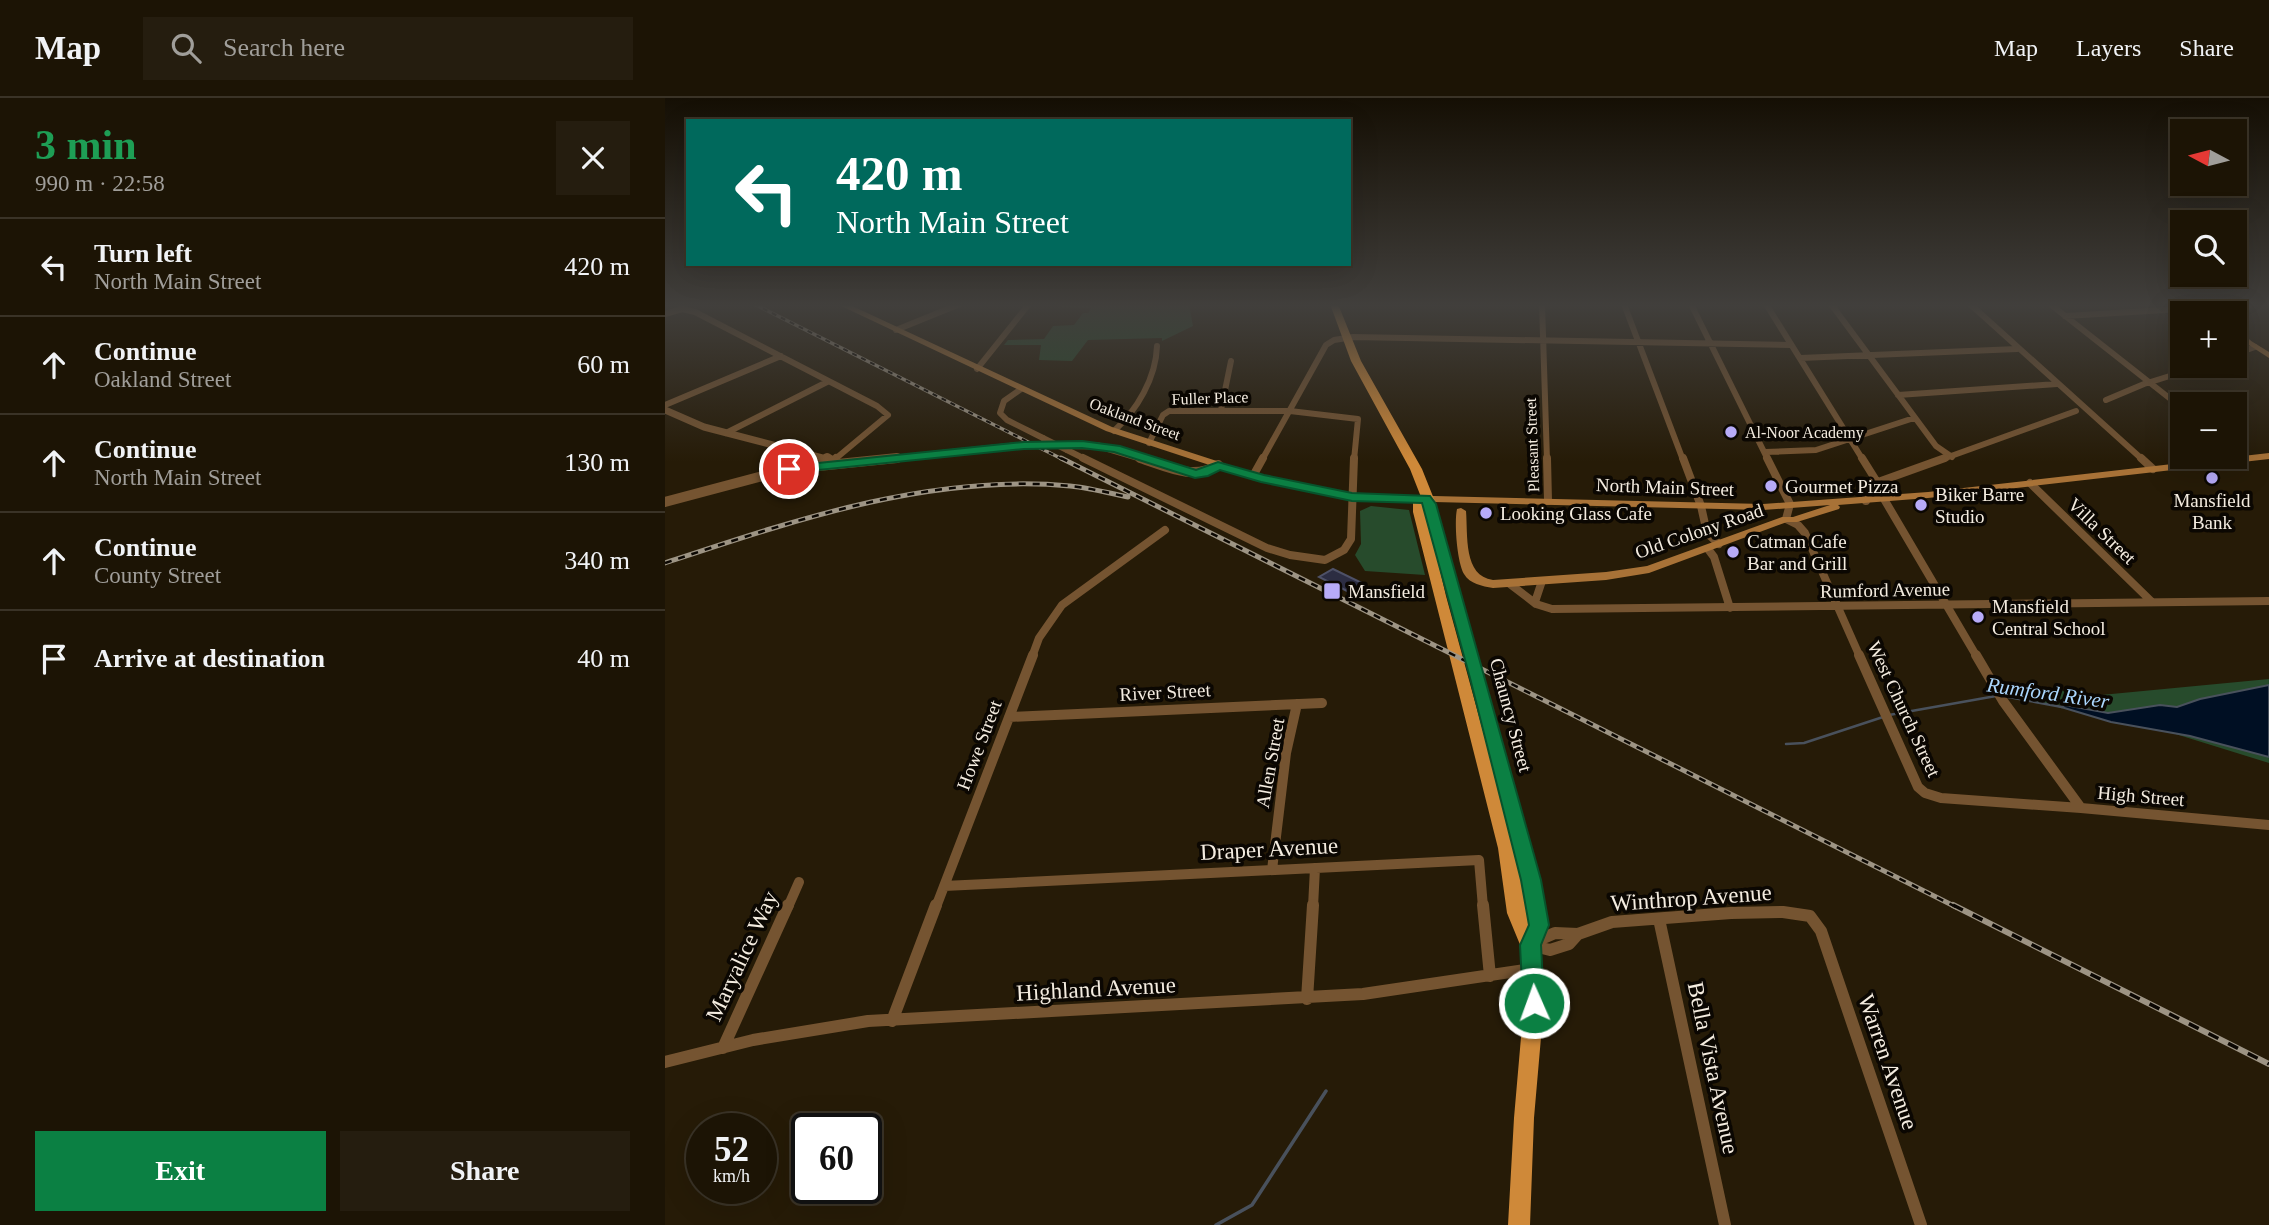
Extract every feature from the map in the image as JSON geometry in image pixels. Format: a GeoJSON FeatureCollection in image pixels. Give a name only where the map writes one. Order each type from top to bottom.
{"type":"FeatureCollection","features":[{"type":"Feature","properties":{"kind":"main road","name":"Oakland Street"},"geometry":{"type":"LineString","coordinates":[[951,357],[1114,431],[1253,476],[1352,497]]}},
{"type":"Feature","properties":{"kind":"main road","name":"Chauncy Street"},"geometry":{"type":"LineString","coordinates":[[1354,357],[1416,469],[1430,504],[1528,869],[1539,925],[1530,945],[1534,1003],[1524,1118],[1519,1225]]}},
{"type":"Feature","properties":{"kind":"main road","name":"North Main Street"},"geometry":{"type":"LineString","coordinates":[[2247,459],[2269,456]]}},
{"type":"Feature","properties":{"kind":"main road","name":"North Main Street"},"geometry":{"type":"LineString","coordinates":[[1352,497],[1763,507],[1884,499],[2170,467]]}},
{"type":"Feature","properties":{"kind":"main road","name":"Chauncy Street"},"geometry":{"type":"LineString","coordinates":[[1426,499],[1419,503],[1419,512],[1507,852],[1520,931],[1530,945]]}},
{"type":"Feature","properties":{"kind":"main road"},"geometry":{"type":"LineString","coordinates":[[1426,499],[1461,511],[1471,503],[1489,500]]}},
{"type":"Feature","properties":{"kind":"main road","name":"Old Colony Road"},"geometry":{"type":"LineString","coordinates":[[1461,511],[1463,549],[1469,573],[1485,584],[1510,584],[1629,573],[1787,519],[1793,520],[1865,500]]}},
{"type":"Feature","properties":{"kind":"main road"},"geometry":{"type":"LineString","coordinates":[[1763,507],[1778,512],[1787,519]]}},
{"type":"Feature","properties":{"kind":"street"},"geometry":{"type":"LineString","coordinates":[[665,405],[780,357]]}},
{"type":"Feature","properties":{"kind":"street"},"geometry":{"type":"LineString","coordinates":[[782,357],[877,406],[888,416],[835,462]]}},
{"type":"Feature","properties":{"kind":"street"},"geometry":{"type":"LineString","coordinates":[[977,369],[987,357]]}},
{"type":"Feature","properties":{"kind":"street"},"geometry":{"type":"LineString","coordinates":[[1114,431],[1128,418],[1154,370],[1158,357]]}},
{"type":"Feature","properties":{"kind":"street"},"geometry":{"type":"LineString","coordinates":[[1253,476],[1320,357]]}},
{"type":"Feature","properties":{"kind":"street","name":"Pleasant Street"},"geometry":{"type":"LineString","coordinates":[[1544,357],[1548,501]]}},
{"type":"Feature","properties":{"kind":"street"},"geometry":{"type":"LineString","coordinates":[[1645,357],[1701,506],[1730,608]]}},
{"type":"Feature","properties":{"kind":"street"},"geometry":{"type":"LineString","coordinates":[[1717,357],[1790,504],[1787,519]]}},
{"type":"Feature","properties":{"kind":"street"},"geometry":{"type":"LineString","coordinates":[[1832,357],[1800,358],[1877,482]]}},
{"type":"Feature","properties":{"kind":"street"},"geometry":{"type":"LineString","coordinates":[[1870,357],[1936,446],[1952,457]]}},
{"type":"Feature","properties":{"kind":"street"},"geometry":{"type":"LineString","coordinates":[[2026,357],[2153,469]]}},
{"type":"Feature","properties":{"kind":"street"},"geometry":{"type":"LineString","coordinates":[[2116,357],[2170,399]]}},
{"type":"Feature","properties":{"kind":"street"},"geometry":{"type":"LineString","coordinates":[[1221,410],[1231,361]]}},
{"type":"Feature","properties":{"kind":"street"},"geometry":{"type":"LineString","coordinates":[[2106,400],[2170,377]]}},
{"type":"Feature","properties":{"kind":"street"},"geometry":{"type":"LineString","coordinates":[[726,433],[827,382]]}},
{"type":"Feature","properties":{"kind":"street"},"geometry":{"type":"LineString","coordinates":[[1898,396],[2057,384]]}},
{"type":"Feature","properties":{"kind":"street"},"geometry":{"type":"LineString","coordinates":[[1021,389],[1006,398],[1000,406],[1000,413],[1007,420],[1268,548],[1305,560],[1325,561],[1344,552],[1351,539],[1352,497]]}},
{"type":"Feature","properties":{"kind":"street"},"geometry":{"type":"LineString","coordinates":[[665,410],[694,424],[835,462]]}},
{"type":"Feature","properties":{"kind":"street","name":"Fuller Place"},"geometry":{"type":"LineString","coordinates":[[1149,443],[1166,412],[1290,411],[1359,419],[1352,497]]}},
{"type":"Feature","properties":{"kind":"street"},"geometry":{"type":"LineString","coordinates":[[1865,500],[1867,486],[2076,411]]}},
{"type":"Feature","properties":{"kind":"street"},"geometry":{"type":"LineString","coordinates":[[1765,452],[1816,450],[1914,418]]}},
{"type":"Feature","properties":{"kind":"street"},"geometry":{"type":"LineString","coordinates":[[665,502],[789,469],[835,462],[1024,445],[1072,444],[1116,449],[1195,474],[1204,473],[1218,465]]}},
{"type":"Feature","properties":{"kind":"street"},"geometry":{"type":"LineString","coordinates":[[789,469],[807,458],[807,453]]}},
{"type":"Feature","properties":{"kind":"street","name":"Villa Street"},"geometry":{"type":"LineString","coordinates":[[2030,483],[2152,602]]}},
{"type":"Feature","properties":{"kind":"street","name":"High Street"},"geometry":{"type":"LineString","coordinates":[[1884,499],[2003,701],[2081,808],[2269,825]]}},
{"type":"Feature","properties":{"kind":"street","name":"West Church Street"},"geometry":{"type":"LineString","coordinates":[[1787,519],[1805,533],[1914,779],[1925,793],[1941,798],[2081,808]]}},
{"type":"Feature","properties":{"kind":"street","name":"Howe Street"},"geometry":{"type":"LineString","coordinates":[[892,1021],[1039,638],[1049,620],[1062,605],[1165,530]]}},
{"type":"Feature","properties":{"kind":"street"},"geometry":{"type":"LineString","coordinates":[[1535,602],[1542,581]]}},
{"type":"Feature","properties":{"kind":"street","name":"Rumford Avenue"},"geometry":{"type":"LineString","coordinates":[[1510,584],[1535,602],[1552,609],[2269,601]]}},
{"type":"Feature","properties":{"kind":"street","name":"River Street"},"geometry":{"type":"LineString","coordinates":[[1009,717],[1322,703]]}},
{"type":"Feature","properties":{"kind":"street","name":"Allen Street"},"geometry":{"type":"LineString","coordinates":[[1272,870],[1286,752],[1297,704]]}},
{"type":"Feature","properties":{"kind":"street","name":"Draper Avenue"},"geometry":{"type":"LineString","coordinates":[[944,886],[1479,860],[1490,976]]}},
{"type":"Feature","properties":{"kind":"street"},"geometry":{"type":"LineString","coordinates":[[1307,999],[1315,868]]}},
{"type":"Feature","properties":{"kind":"street","name":"Maryalice Way"},"geometry":{"type":"LineString","coordinates":[[723,1048],[742,1001],[799,883]]}},
{"type":"Feature","properties":{"kind":"street","name":"Winthrop Avenue"},"geometry":{"type":"LineString","coordinates":[[1530,945],[1550,950],[1569,944],[1578,934],[1612,922],[1744,913],[1783,912],[1809,916]]}},
{"type":"Feature","properties":{"kind":"street","name":"Warren Avenue"},"geometry":{"type":"LineString","coordinates":[[1809,916],[1821,931],[1921,1225]]}},
{"type":"Feature","properties":{"kind":"street","name":"Bella Vista Avenue"},"geometry":{"type":"LineString","coordinates":[[1659,919],[1725,1225]]}},
{"type":"Feature","properties":{"kind":"street","name":"Highland Avenue"},"geometry":{"type":"LineString","coordinates":[[665,1062],[804,1030],[868,1021],[1363,995],[1532,969]]}},
{"type":"Feature","properties":{"kind":"green space"},"geometry":{"type":"Polygon","coordinates":[[[1039,357],[1075,357],[1072,361],[1039,360],[1039,357]]]}},
{"type":"Feature","properties":{"kind":"green space"},"geometry":{"type":"Polygon","coordinates":[[[1371,506],[1409,510],[1425,575],[1365,571],[1355,555],[1361,544],[1360,511],[1371,506]]]}},
{"type":"Feature","properties":{"kind":"green space"},"geometry":{"type":"Polygon","coordinates":[[[2269,679],[2269,763],[2095,709],[2013,699],[2007,690],[2056,690],[2101,695],[2269,679]]]}},
{"type":"Feature","properties":{"kind":"water"},"geometry":{"type":"Polygon","coordinates":[[[2269,685],[2269,757],[2190,736],[2111,722],[2061,707],[2065,705],[2108,713],[2160,705],[2177,707],[2200,699],[2269,685]]]}},
{"type":"Feature","properties":{"kind":"building","name":"Mansfield"},"geometry":{"type":"Polygon","coordinates":[[[1333,569],[1362,583],[1358,587],[1362,589],[1355,595],[1319,577],[1333,569]]]}},
{"type":"Feature","properties":{"kind":"waterway","name":"Rumford River"},"geometry":{"type":"LineString","coordinates":[[1889,715],[1996,696]]}},
{"type":"Feature","properties":{"kind":"waterway","name":"Rumford River"},"geometry":{"type":"LineString","coordinates":[[2003,696],[2062,707]]}},
{"type":"Feature","properties":{"kind":"waterway","name":"Rumford River"},"geometry":{"type":"LineString","coordinates":[[1786,744],[1804,743],[1883,717]]}},
{"type":"Feature","properties":{"kind":"waterway","name":"Rumford River"},"geometry":{"type":"LineString","coordinates":[[1216,1225],[1252,1205],[1326,1091]]}},
{"type":"Feature","properties":{"kind":"railway"},"geometry":{"type":"LineString","coordinates":[[859,357],[1064,460]]}},
{"type":"Feature","properties":{"kind":"railway"},"geometry":{"type":"LineString","coordinates":[[1061,458],[1956,907]]}},
{"type":"Feature","properties":{"kind":"railway"},"geometry":{"type":"LineString","coordinates":[[665,563],[814,516],[915,493],[967,486],[1018,484],[1077,487],[1128,497]]}},
{"type":"Feature","properties":{"kind":"railway"},"geometry":{"type":"LineString","coordinates":[[1953,905],[2269,1064]]}},
{"type":"Feature","properties":{"kind":"place","name":"Al-Noor Academy"},"geometry":{"type":"Point","coordinates":[1731,432]}},
{"type":"Feature","properties":{"kind":"place","name":"Mansfield Bank"},"geometry":{"type":"Point","coordinates":[2212,478]}},
{"type":"Feature","properties":{"kind":"place","name":"Gourmet Pizza"},"geometry":{"type":"Point","coordinates":[1771,486]}},
{"type":"Feature","properties":{"kind":"place","name":"Biker Barre Studio"},"geometry":{"type":"Point","coordinates":[1921,505]}},
{"type":"Feature","properties":{"kind":"place","name":"Looking Glass Cafe"},"geometry":{"type":"Point","coordinates":[1486,513]}},
{"type":"Feature","properties":{"kind":"place","name":"Catman Cafe Bar and Grill"},"geometry":{"type":"Point","coordinates":[1733,552]}},
{"type":"Feature","properties":{"kind":"place","name":"Mansfield"},"geometry":{"type":"Point","coordinates":[1332,591]}},
{"type":"Feature","properties":{"kind":"place","name":"Mansfield Central School"},"geometry":{"type":"Point","coordinates":[1978,617]}},
{"type":"Feature","properties":{"kind":"route"},"geometry":{"type":"LineString","coordinates":[[789,469],[1024,445],[1082,444],[1116,449],[1195,474],[1210,471],[1218,465],[1261,479],[1352,497],[1426,499],[1430,504],[1478,678],[1531,880],[1539,925],[1530,945],[1534,1003]]}}]}
